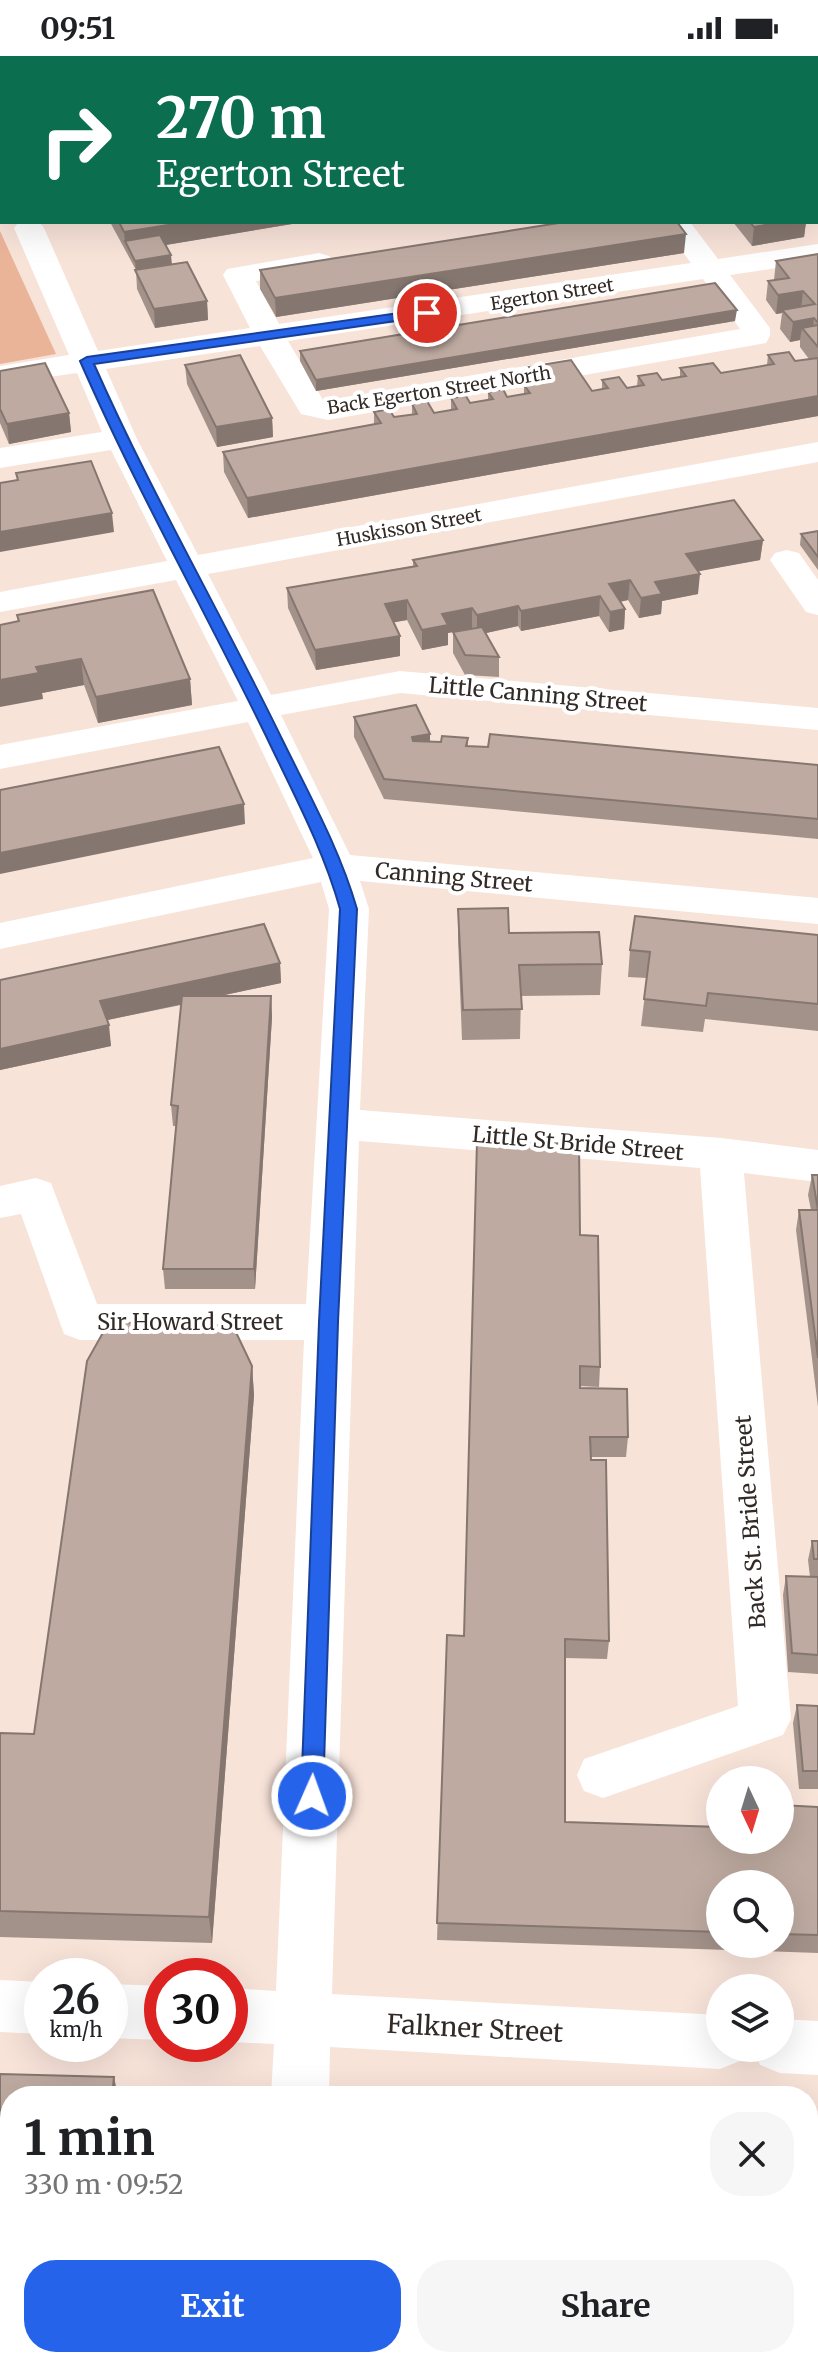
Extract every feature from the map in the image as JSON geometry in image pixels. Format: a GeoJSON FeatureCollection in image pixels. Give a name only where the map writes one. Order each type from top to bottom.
{"type":"FeatureCollection","features":[{"type":"Feature","properties":{"kind":"street","name":"Back Egerton Street North"},"geometry":{"type":"LineString","coordinates":[[348,257],[238,275],[270,337],[312,407],[328,410],[765,345],[676,224]]}},
{"type":"Feature","properties":{"kind":"street"},"geometry":{"type":"LineString","coordinates":[[29,228],[121,439],[259,707],[336,866],[349,909],[328,1322],[301,2086]]}},
{"type":"Feature","properties":{"kind":"street","name":"Egerton Street"},"geometry":{"type":"LineString","coordinates":[[0,375],[818,253]]}},
{"type":"Feature","properties":{"kind":"street"},"geometry":{"type":"LineString","coordinates":[[0,458],[121,439]]}},
{"type":"Feature","properties":{"kind":"street","name":"Huskisson Street"},"geometry":{"type":"LineString","coordinates":[[0,602],[818,452]]}},
{"type":"Feature","properties":{"kind":"street"},"geometry":{"type":"LineString","coordinates":[[787,560],[818,605]]}},
{"type":"Feature","properties":{"kind":"street","name":"Little Canning Street"},"geometry":{"type":"LineString","coordinates":[[0,757],[400,682],[818,719]]}},
{"type":"Feature","properties":{"kind":"street","name":"Canning Street"},"geometry":{"type":"LineString","coordinates":[[0,936],[336,866],[818,911]]}},
{"type":"Feature","properties":{"kind":"street","name":"Little St Bride Street"},"geometry":{"type":"LineString","coordinates":[[337,1124],[721,1154],[818,1166]]}},
{"type":"Feature","properties":{"kind":"street","name":"Back St. Bride Street"},"geometry":{"type":"LineString","coordinates":[[603,1775],[765,1719],[721,1154]]}},
{"type":"Feature","properties":{"kind":"street","name":"Sir Howard Street"},"geometry":{"type":"LineString","coordinates":[[0,1202],[36,1194],[80,1322],[328,1322]]}},
{"type":"Feature","properties":{"kind":"street"},"geometry":{"type":"LineString","coordinates":[[0,2006],[24,2007]]}},
{"type":"Feature","properties":{"kind":"street","name":"Falkner Street"},"geometry":{"type":"LineString","coordinates":[[248,2016],[706,2041]]}},
{"type":"Feature","properties":{"kind":"street"},"geometry":{"type":"LineString","coordinates":[[794,2047],[818,2048]]}},
{"type":"Feature","properties":{"kind":"shaded area"},"geometry":{"type":"Polygon","coordinates":[[[0,231],[56,354],[0,364],[0,231]]]}},
{"type":"Feature","properties":{"kind":"building"},"geometry":{"type":"Polygon","coordinates":[[[120,224],[174,224],[124,232],[120,224]]]}},
{"type":"Feature","properties":{"kind":"building"},"geometry":{"type":"Polygon","coordinates":[[[552,224],[678,224],[686,234],[275,298],[260,270],[552,224]]]}},
{"type":"Feature","properties":{"kind":"building"},"geometry":{"type":"Polygon","coordinates":[[[160,235],[171,255],[135,261],[125,241],[160,235]]]}},
{"type":"Feature","properties":{"kind":"building"},"geometry":{"type":"Polygon","coordinates":[[[818,254],[818,323],[814,318],[793,322],[782,310],[815,304],[803,291],[778,295],[768,281],[789,278],[776,261],[818,254]]]}},
{"type":"Feature","properties":{"kind":"building"},"geometry":{"type":"Polygon","coordinates":[[[187,262],[207,301],[154,309],[135,270],[187,262]]]}},
{"type":"Feature","properties":{"kind":"building"},"geometry":{"type":"Polygon","coordinates":[[[715,283],[737,310],[316,380],[300,351],[715,283]]]}},
{"type":"Feature","properties":{"kind":"building"},"geometry":{"type":"Polygon","coordinates":[[[818,325],[818,347],[802,328],[818,325]]]}},
{"type":"Feature","properties":{"kind":"building"},"geometry":{"type":"Polygon","coordinates":[[[789,352],[795,361],[818,358],[818,396],[247,498],[223,452],[381,423],[374,412],[389,409],[394,417],[417,414],[412,404],[427,401],[434,413],[457,409],[451,398],[466,396],[470,403],[493,399],[488,392],[503,389],[507,397],[530,393],[524,385],[539,382],[529,367],[571,360],[592,391],[608,388],[602,380],[619,377],[627,388],[644,385],[638,376],[657,373],[662,380],[686,376],[680,368],[713,363],[721,373],[774,364],[768,355],[789,352]]]}},
{"type":"Feature","properties":{"kind":"building"},"geometry":{"type":"Polygon","coordinates":[[[240,355],[272,418],[216,427],[185,365],[240,355]]]}},
{"type":"Feature","properties":{"kind":"building"},"geometry":{"type":"Polygon","coordinates":[[[45,363],[69,413],[7,424],[0,409],[0,371],[45,363]]]}},
{"type":"Feature","properties":{"kind":"building"},"geometry":{"type":"Polygon","coordinates":[[[91,461],[112,513],[0,532],[0,483],[18,480],[16,473],[91,461]]]}},
{"type":"Feature","properties":{"kind":"building"},"geometry":{"type":"Polygon","coordinates":[[[734,500],[763,540],[686,554],[700,574],[655,582],[662,594],[641,598],[630,580],[609,584],[625,609],[610,612],[600,596],[521,611],[518,606],[477,615],[472,608],[442,614],[448,625],[422,630],[407,600],[385,604],[400,636],[315,650],[287,588],[417,566],[413,560],[734,500]]]}},
{"type":"Feature","properties":{"kind":"building"},"geometry":{"type":"Polygon","coordinates":[[[818,531],[818,557],[801,534],[818,531]]]}},
{"type":"Feature","properties":{"kind":"building"},"geometry":{"type":"Polygon","coordinates":[[[153,590],[190,679],[96,697],[81,659],[36,667],[39,673],[0,680],[0,625],[19,621],[17,615],[153,590]]]}},
{"type":"Feature","properties":{"kind":"building"},"geometry":{"type":"Polygon","coordinates":[[[482,627],[499,657],[465,655],[453,632],[482,627]]]}},
{"type":"Feature","properties":{"kind":"building"},"geometry":{"type":"Polygon","coordinates":[[[416,705],[430,734],[412,737],[413,741],[441,742],[442,736],[468,738],[466,746],[488,747],[490,734],[818,765],[818,819],[384,779],[354,717],[416,705]]]}},
{"type":"Feature","properties":{"kind":"building"},"geometry":{"type":"Polygon","coordinates":[[[219,747],[244,804],[0,853],[0,790],[219,747]]]}},
{"type":"Feature","properties":{"kind":"building"},"geometry":{"type":"Polygon","coordinates":[[[508,908],[509,933],[599,932],[602,964],[519,965],[522,1009],[463,1010],[458,909],[508,908]]]}},
{"type":"Feature","properties":{"kind":"building"},"geometry":{"type":"Polygon","coordinates":[[[635,916],[818,935],[818,1004],[708,993],[706,1006],[644,999],[650,952],[630,950],[635,916]]]}},
{"type":"Feature","properties":{"kind":"building"},"geometry":{"type":"Polygon","coordinates":[[[264,924],[280,963],[100,1001],[109,1025],[0,1049],[0,980],[264,924]]]}},
{"type":"Feature","properties":{"kind":"building"},"geometry":{"type":"Polygon","coordinates":[[[182,996],[271,996],[254,1269],[163,1269],[178,1106],[171,1105],[182,996]]]}},
{"type":"Feature","properties":{"kind":"building"},"geometry":{"type":"Polygon","coordinates":[[[477,1141],[579,1144],[580,1235],[598,1236],[600,1367],[580,1366],[580,1388],[627,1389],[628,1437],[590,1437],[591,1460],[606,1460],[609,1641],[565,1639],[565,1822],[706,1827],[706,1854],[794,1854],[794,1806],[818,1807],[818,1935],[794,1934],[794,1870],[706,1870],[706,1932],[437,1923],[447,1635],[464,1636],[477,1141]]]}},
{"type":"Feature","properties":{"kind":"building"},"geometry":{"type":"Polygon","coordinates":[[[812,1175],[818,1175],[818,1210],[812,1175]]]}},
{"type":"Feature","properties":{"kind":"building"},"geometry":{"type":"Polygon","coordinates":[[[799,1210],[818,1210],[818,1358],[799,1210]]]}},
{"type":"Feature","properties":{"kind":"building"},"geometry":{"type":"Polygon","coordinates":[[[109,1322],[233,1326],[252,1366],[209,1917],[0,1911],[0,1733],[34,1734],[87,1361],[109,1322]]]}},
{"type":"Feature","properties":{"kind":"building"},"geometry":{"type":"Polygon","coordinates":[[[812,1541],[818,1541],[818,1559],[814,1559],[812,1541]]]}},
{"type":"Feature","properties":{"kind":"building"},"geometry":{"type":"Polygon","coordinates":[[[786,1576],[818,1577],[818,1655],[792,1653],[786,1576]]]}},
{"type":"Feature","properties":{"kind":"building"},"geometry":{"type":"Polygon","coordinates":[[[797,1705],[818,1706],[818,1771],[803,1771],[797,1705]]]}},
{"type":"Feature","properties":{"kind":"building"},"geometry":{"type":"Polygon","coordinates":[[[0,2074],[114,2077],[113,2086],[0,2086],[0,2074]]]}},
{"type":"Feature","properties":{"kind":"route"},"geometry":{"type":"LineString","coordinates":[[312,1796],[328,1322],[349,909],[336,866],[259,707],[121,439],[87,361],[427,313]]}}]}
